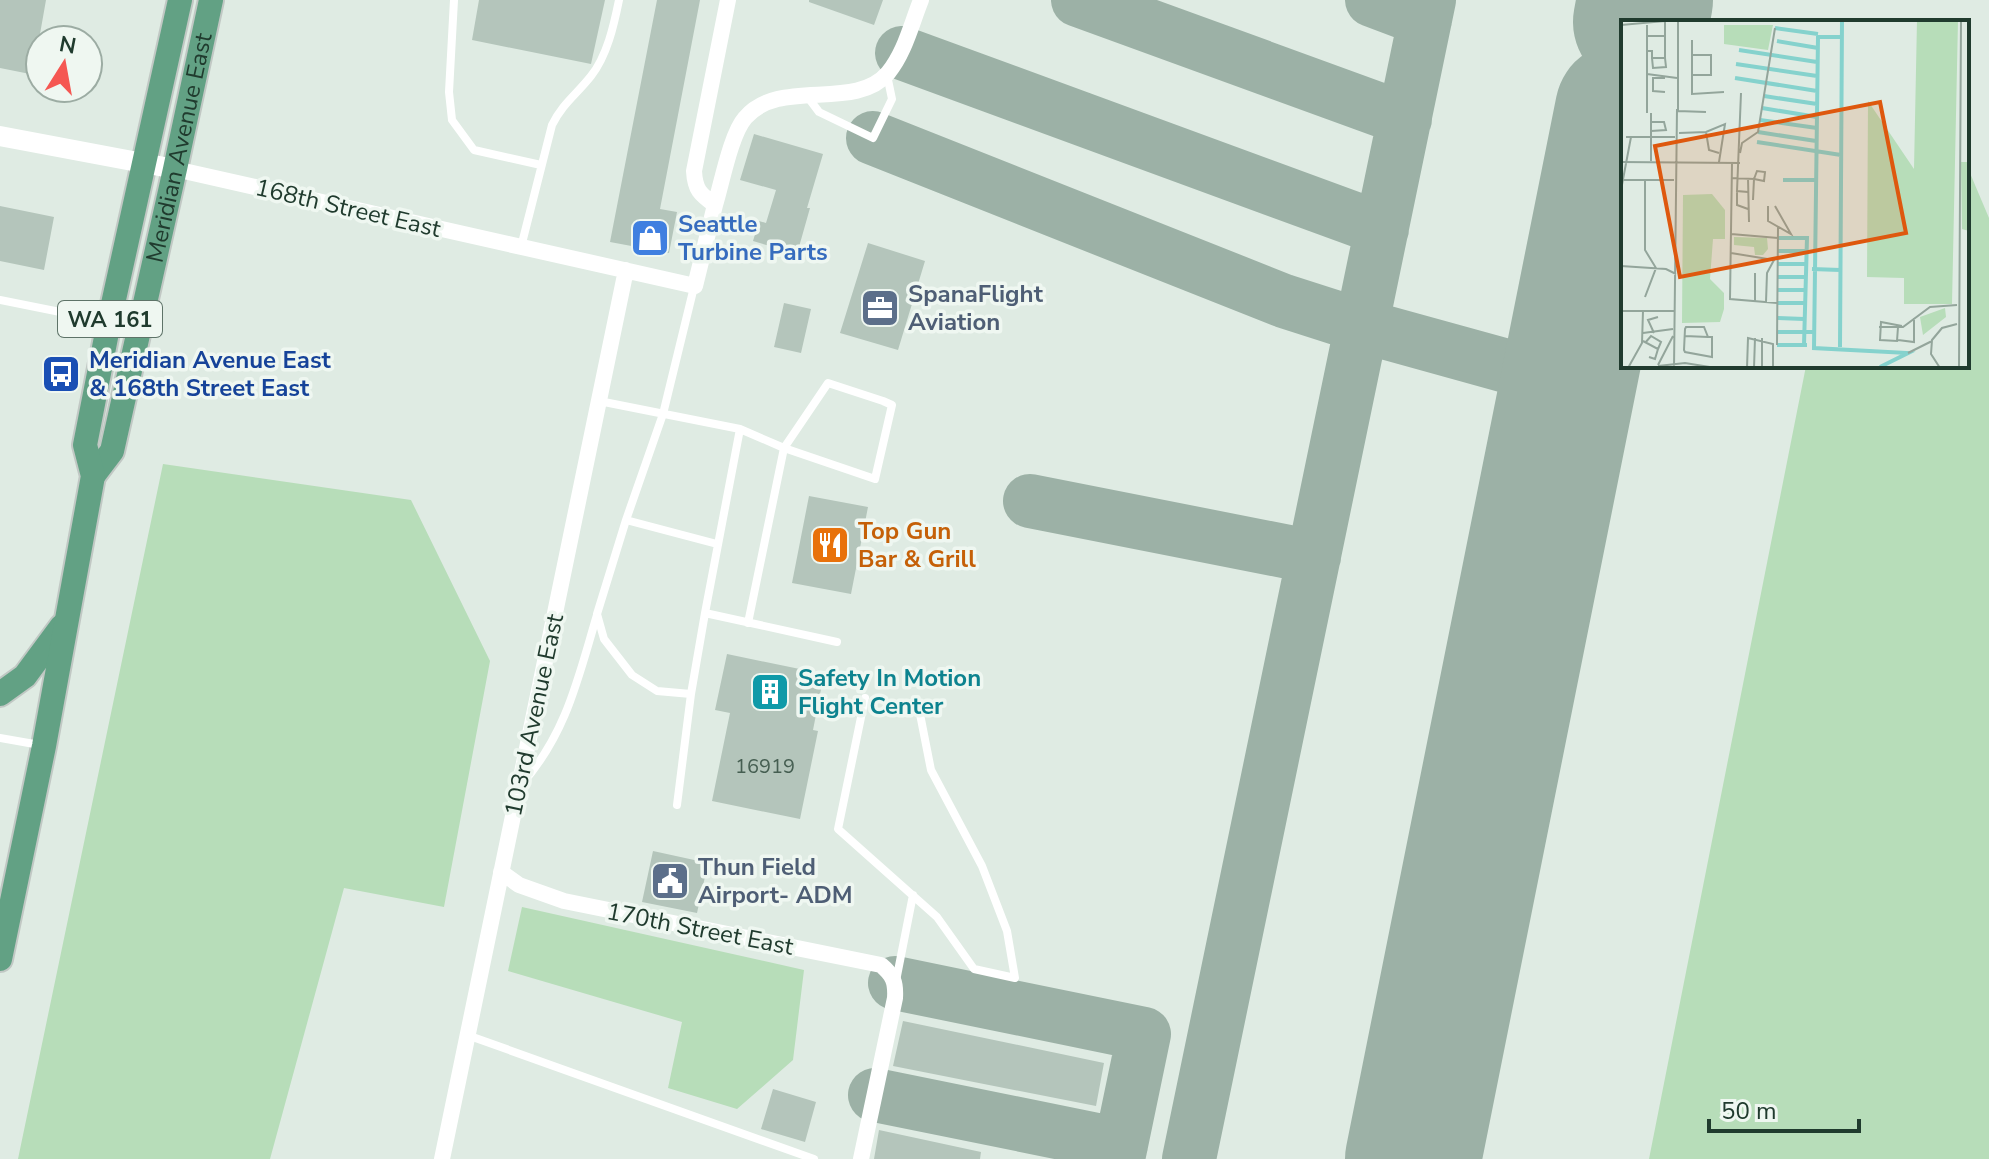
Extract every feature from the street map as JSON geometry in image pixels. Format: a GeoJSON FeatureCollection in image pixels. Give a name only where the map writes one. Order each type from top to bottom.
{"type":"FeatureCollection","features":[{"type":"Feature","properties":{"kind":"main road","name":"Meridian Avenue East"},"geometry":{"type":"LineString","coordinates":[[0,959],[44,746],[93,476],[85,445],[180,0]]}},
{"type":"Feature","properties":{"kind":"main road","name":"Meridian Avenue East"},"geometry":{"type":"LineString","coordinates":[[93,476],[112,451],[211,0]]}},
{"type":"Feature","properties":{"kind":"main road"},"geometry":{"type":"LineString","coordinates":[[0,694],[25,676],[65,621]]}},
{"type":"Feature","properties":{"kind":"street"},"geometry":{"type":"LineString","coordinates":[[715,205],[695,186],[694,171],[728,0]]}},
{"type":"Feature","properties":{"kind":"street"},"geometry":{"type":"LineString","coordinates":[[695,286],[737,129],[746,116],[761,105],[782,98],[856,90],[876,83],[887,75],[902,53],[921,0]]}},
{"type":"Feature","properties":{"kind":"street","name":"168th Street East"},"geometry":{"type":"LineString","coordinates":[[0,136],[175,169],[695,286]]}},
{"type":"Feature","properties":{"kind":"street","name":"103rd Avenue East"},"geometry":{"type":"LineString","coordinates":[[442,1159],[626,270]]}},
{"type":"Feature","properties":{"kind":"street","name":"170th Street East"},"geometry":{"type":"LineString","coordinates":[[501,872],[519,885],[564,901],[881,965],[891,973],[895,983]]}},
{"type":"Feature","properties":{"kind":"street"},"geometry":{"type":"LineString","coordinates":[[861,1159],[895,998],[895,983]]}},
{"type":"Feature","properties":{"kind":"lane"},"geometry":{"type":"LineString","coordinates":[[454,0],[449,92],[452,120],[474,150],[541,165]]}},
{"type":"Feature","properties":{"kind":"lane"},"geometry":{"type":"LineString","coordinates":[[521,247],[552,125],[560,109],[592,74],[603,56],[619,0]]}},
{"type":"Feature","properties":{"kind":"lane"},"geometry":{"type":"LineString","coordinates":[[807,95],[819,112],[873,138],[892,99],[887,75]]}},
{"type":"Feature","properties":{"kind":"lane"},"geometry":{"type":"LineString","coordinates":[[519,788],[541,762],[567,713],[626,520],[663,414],[695,286]]}},
{"type":"Feature","properties":{"kind":"lane"},"geometry":{"type":"LineString","coordinates":[[0,300],[109,322]]}},
{"type":"Feature","properties":{"kind":"lane"},"geometry":{"type":"LineString","coordinates":[[599,401],[740,429],[784,448],[875,479],[892,405],[828,383],[784,448],[748,623]]}},
{"type":"Feature","properties":{"kind":"lane"},"geometry":{"type":"LineString","coordinates":[[677,805],[691,694],[740,429]]}},
{"type":"Feature","properties":{"kind":"lane"},"geometry":{"type":"LineString","coordinates":[[626,520],[717,544]]}},
{"type":"Feature","properties":{"kind":"lane"},"geometry":{"type":"LineString","coordinates":[[705,613],[837,642]]}},
{"type":"Feature","properties":{"kind":"lane"},"geometry":{"type":"LineString","coordinates":[[597,614],[604,639],[632,675],[657,691],[691,694]]}},
{"type":"Feature","properties":{"kind":"lane"},"geometry":{"type":"LineString","coordinates":[[865,698],[838,829],[937,917],[974,969],[1015,978],[1007,931],[982,866],[931,770],[919,709]]}},
{"type":"Feature","properties":{"kind":"lane"},"geometry":{"type":"LineString","coordinates":[[0,738],[44,746]]}},
{"type":"Feature","properties":{"kind":"lane"},"geometry":{"type":"LineString","coordinates":[[895,983],[913,895]]}},
{"type":"Feature","properties":{"kind":"lane"},"geometry":{"type":"LineString","coordinates":[[467,1035],[814,1159]]}},
{"type":"Feature","properties":{"kind":"green space"},"geometry":{"type":"Polygon","coordinates":[[[1969,171],[1989,218],[1989,1159],[1649,1159],[1806,368],[1969,368],[1969,171]]]}},
{"type":"Feature","properties":{"kind":"green space"},"geometry":{"type":"Polygon","coordinates":[[[163,464],[411,500],[490,661],[444,907],[344,888],[270,1159],[18,1159],[163,464]]]}},
{"type":"Feature","properties":{"kind":"green space"},"geometry":{"type":"Polygon","coordinates":[[[522,907],[804,970],[793,1060],[737,1109],[668,1088],[682,1022],[508,971],[522,907]]]}},
{"type":"Feature","properties":{"kind":"building"},"geometry":{"type":"Polygon","coordinates":[[[0,0],[46,0],[42,24],[24,24],[24,73],[0,68],[0,0]]]}},
{"type":"Feature","properties":{"kind":"building"},"geometry":{"type":"Polygon","coordinates":[[[479,0],[605,0],[591,64],[472,40],[479,0]]]}},
{"type":"Feature","properties":{"kind":"building"},"geometry":{"type":"Polygon","coordinates":[[[657,0],[700,0],[660,209],[677,212],[669,253],[610,242],[657,0]]]}},
{"type":"Feature","properties":{"kind":"building"},"geometry":{"type":"Polygon","coordinates":[[[809,0],[883,0],[874,25],[809,0]]]}},
{"type":"Feature","properties":{"kind":"building"},"geometry":{"type":"Polygon","coordinates":[[[754,134],[823,154],[797,254],[753,241],[759,221],[766,223],[776,190],[740,180],[754,134]]]}},
{"type":"Feature","properties":{"kind":"building"},"geometry":{"type":"Polygon","coordinates":[[[0,206],[54,217],[44,270],[0,261],[0,206]]]}},
{"type":"Feature","properties":{"kind":"building"},"geometry":{"type":"Polygon","coordinates":[[[868,243],[925,261],[898,350],[840,333],[868,243]]]}},
{"type":"Feature","properties":{"kind":"building"},"geometry":{"type":"Polygon","coordinates":[[[784,303],[811,309],[801,353],[774,347],[784,303]]]}},
{"type":"Feature","properties":{"kind":"building","name":"Top Gun Bar & Grill"},"geometry":{"type":"Polygon","coordinates":[[[809,496],[868,507],[851,594],[792,583],[809,496]]]}},
{"type":"Feature","properties":{"kind":"building"},"geometry":{"type":"Polygon","coordinates":[[[727,654],[824,674],[813,730],[818,731],[800,819],[712,801],[730,713],[715,710],[727,654]]]}},
{"type":"Feature","properties":{"kind":"building"},"geometry":{"type":"Polygon","coordinates":[[[653,851],[708,863],[697,913],[642,902],[653,851]]]}},
{"type":"Feature","properties":{"kind":"building"},"geometry":{"type":"Polygon","coordinates":[[[903,1021],[1104,1063],[1096,1106],[893,1066],[903,1021]]]}},
{"type":"Feature","properties":{"kind":"building"},"geometry":{"type":"Polygon","coordinates":[[[773,1089],[816,1102],[805,1142],[761,1129],[773,1089]]]}},
{"type":"Feature","properties":{"kind":"building"},"geometry":{"type":"Polygon","coordinates":[[[879,1130],[981,1152],[980,1159],[874,1159],[879,1130]]]}},
{"type":"Feature","properties":{"kind":"taxiway"},"geometry":{"type":"LineString","coordinates":[[1078,0],[1405,119]]}},
{"type":"Feature","properties":{"kind":"taxiway"},"geometry":{"type":"LineString","coordinates":[[1372,0],[1425,20]]}},
{"type":"Feature","properties":{"kind":"taxiway"},"geometry":{"type":"LineString","coordinates":[[1189,1159],[1429,0]]}},
{"type":"Feature","properties":{"kind":"taxiway"},"geometry":{"type":"LineString","coordinates":[[902,53],[1382,229]]}},
{"type":"Feature","properties":{"kind":"taxiway"},"geometry":{"type":"LineString","coordinates":[[873,138],[1284,301],[1568,383]]}},
{"type":"Feature","properties":{"kind":"taxiway"},"geometry":{"type":"LineString","coordinates":[[1030,501],[1314,557]]}},
{"type":"Feature","properties":{"kind":"taxiway"},"geometry":{"type":"LineString","coordinates":[[895,983],[1144,1034],[1118,1159]]}},
{"type":"Feature","properties":{"kind":"taxiway"},"geometry":{"type":"LineString","coordinates":[[875,1095],[1121,1145]]}},
{"type":"Feature","properties":{"kind":"runway"},"geometry":{"type":"LineString","coordinates":[[1641,20],[1645,0]]}},
{"type":"Feature","properties":{"kind":"runway"},"geometry":{"type":"LineString","coordinates":[[1413,1159],[1621,120]]}},
{"type":"Feature","properties":{"kind":"place","name":"Seattle Turbine Parts"},"geometry":{"type":"Point","coordinates":[650,238]}},
{"type":"Feature","properties":{"kind":"place","name":"SpanaFlight Aviation"},"geometry":{"type":"Point","coordinates":[880,308]}},
{"type":"Feature","properties":{"kind":"place","name":"Meridian Avenue East & 168th Street East"},"geometry":{"type":"Point","coordinates":[61,374]}},
{"type":"Feature","properties":{"kind":"place","name":"Top Gun Bar & Grill"},"geometry":{"type":"Point","coordinates":[830,545]}},
{"type":"Feature","properties":{"kind":"place","name":"Safety In Motion Flight Center"},"geometry":{"type":"Point","coordinates":[770,692]}},
{"type":"Feature","properties":{"kind":"place","name":"Thun Field Airport- ADM"},"geometry":{"type":"Point","coordinates":[670,881]}}]}
